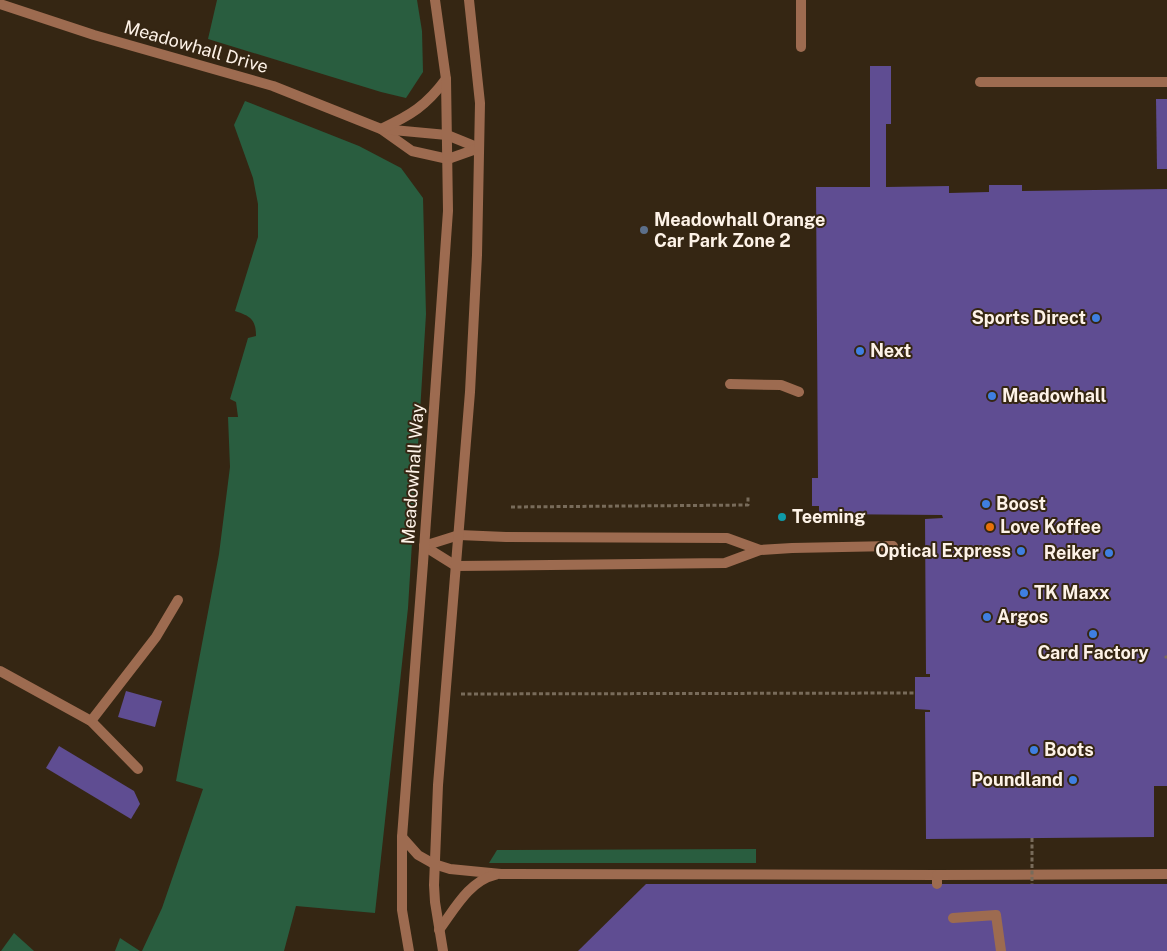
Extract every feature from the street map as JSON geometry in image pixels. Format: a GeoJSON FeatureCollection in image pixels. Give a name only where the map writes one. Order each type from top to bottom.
{"type":"FeatureCollection","features":[{"type":"Feature","properties":{"kind":"street","name":"Meadowhall Way"},"geometry":{"type":"LineString","coordinates":[[409,951],[402,910],[402,837],[448,211],[446,80],[436,0]]}},
{"type":"Feature","properties":{"kind":"street"},"geometry":{"type":"LineString","coordinates":[[443,951],[435,902],[434,864],[438,785],[470,392],[477,255],[480,103],[469,0]]}},
{"type":"Feature","properties":{"kind":"street"},"geometry":{"type":"LineString","coordinates":[[801,0],[801,48]]}},
{"type":"Feature","properties":{"kind":"street","name":"Meadowhall Drive"},"geometry":{"type":"LineString","coordinates":[[0,4],[94,35],[273,86],[381,129],[412,151],[448,159]]}},
{"type":"Feature","properties":{"kind":"street"},"geometry":{"type":"LineString","coordinates":[[381,129],[408,116],[423,105],[446,80]]}},
{"type":"Feature","properties":{"kind":"street"},"geometry":{"type":"LineString","coordinates":[[980,82],[1167,82]]}},
{"type":"Feature","properties":{"kind":"street","name":"Meadowhall Drive"},"geometry":{"type":"LineString","coordinates":[[381,129],[447,135],[479,148]]}},
{"type":"Feature","properties":{"kind":"street"},"geometry":{"type":"LineString","coordinates":[[448,159],[479,148]]}},
{"type":"Feature","properties":{"kind":"street"},"geometry":{"type":"LineString","coordinates":[[730,384],[781,385],[799,392]]}},
{"type":"Feature","properties":{"kind":"street"},"geometry":{"type":"LineString","coordinates":[[424,546],[458,535],[506,538],[727,538],[760,550]]}},
{"type":"Feature","properties":{"kind":"street"},"geometry":{"type":"LineString","coordinates":[[424,546],[456,566],[725,563],[760,550],[893,546]]}},
{"type":"Feature","properties":{"kind":"street"},"geometry":{"type":"LineString","coordinates":[[91,721],[156,637],[178,600]]}},
{"type":"Feature","properties":{"kind":"street"},"geometry":{"type":"LineString","coordinates":[[0,671],[91,721],[138,769]]}},
{"type":"Feature","properties":{"kind":"street"},"geometry":{"type":"LineString","coordinates":[[402,837],[418,855],[434,864],[450,869],[501,874],[937,880],[1167,874]]}},
{"type":"Feature","properties":{"kind":"street"},"geometry":{"type":"LineString","coordinates":[[439,930],[473,887],[482,880],[501,874]]}},
{"type":"Feature","properties":{"kind":"street"},"geometry":{"type":"LineString","coordinates":[[953,918],[996,915],[1001,951]]}},
{"type":"Feature","properties":{"kind":"path"},"geometry":{"type":"LineString","coordinates":[[511,508],[748,505],[748,496]]}},
{"type":"Feature","properties":{"kind":"path"},"geometry":{"type":"LineString","coordinates":[[445,695],[512,693],[915,693]]}},
{"type":"Feature","properties":{"kind":"path"},"geometry":{"type":"LineString","coordinates":[[1032,838],[1032,884]]}},
{"type":"Feature","properties":{"kind":"green space"},"geometry":{"type":"Polygon","coordinates":[[[217,0],[417,0],[422,31],[423,72],[406,98],[208,39],[217,0]]]}},
{"type":"Feature","properties":{"kind":"green space"},"geometry":{"type":"Polygon","coordinates":[[[245,101],[359,146],[401,168],[423,198],[426,314],[408,608],[375,913],[296,906],[284,951],[142,951],[162,908],[203,789],[176,781],[219,554],[230,467],[228,417],[238,417],[236,402],[230,399],[248,338],[256,336],[255,326],[251,319],[235,311],[258,237],[258,204],[253,178],[234,125],[245,101]]]}},
{"type":"Feature","properties":{"kind":"green space"},"geometry":{"type":"Polygon","coordinates":[[[756,849],[756,863],[489,863],[497,850],[756,849]]]}},
{"type":"Feature","properties":{"kind":"green space"},"geometry":{"type":"Polygon","coordinates":[[[14,933],[34,951],[1,951],[14,933]]]}},
{"type":"Feature","properties":{"kind":"green space"},"geometry":{"type":"Polygon","coordinates":[[[120,938],[140,951],[115,951],[120,938]]]}},
{"type":"Feature","properties":{"kind":"building","name":"Meadowhall"},"geometry":{"type":"Polygon","coordinates":[[[870,66],[891,66],[891,124],[886,124],[886,187],[949,186],[949,193],[989,192],[989,185],[1022,185],[1022,191],[1167,189],[1167,786],[1154,786],[1154,837],[926,839],[925,712],[930,712],[930,710],[915,709],[915,677],[930,677],[930,674],[926,674],[925,519],[943,518],[942,515],[819,514],[819,506],[812,506],[812,478],[818,478],[816,187],[870,187],[870,66]]]}},
{"type":"Feature","properties":{"kind":"building"},"geometry":{"type":"Polygon","coordinates":[[[1156,99],[1167,99],[1167,169],[1157,169],[1156,99]]]}},
{"type":"Feature","properties":{"kind":"building"},"geometry":{"type":"Polygon","coordinates":[[[126,691],[162,701],[155,727],[118,717],[126,691]]]}},
{"type":"Feature","properties":{"kind":"building"},"geometry":{"type":"Polygon","coordinates":[[[59,746],[134,791],[140,804],[131,819],[46,768],[59,746]]]}},
{"type":"Feature","properties":{"kind":"building"},"geometry":{"type":"Polygon","coordinates":[[[646,884],[1167,884],[1167,951],[578,951],[646,884]]]}},
{"type":"Feature","properties":{"kind":"place","name":"Meadowhall Orange Car Park Zone 2"},"geometry":{"type":"Point","coordinates":[644,230]}},
{"type":"Feature","properties":{"kind":"place","name":"Sports Direct"},"geometry":{"type":"Point","coordinates":[1096,318]}},
{"type":"Feature","properties":{"kind":"place","name":"Next"},"geometry":{"type":"Point","coordinates":[860,351]}},
{"type":"Feature","properties":{"kind":"place","name":"Meadowhall"},"geometry":{"type":"Point","coordinates":[992,396]}},
{"type":"Feature","properties":{"kind":"place","name":"Boost"},"geometry":{"type":"Point","coordinates":[986,504]}},
{"type":"Feature","properties":{"kind":"place","name":"Teeming"},"geometry":{"type":"Point","coordinates":[782,517]}},
{"type":"Feature","properties":{"kind":"place","name":"Love Koffee"},"geometry":{"type":"Point","coordinates":[990,527]}},
{"type":"Feature","properties":{"kind":"place","name":"Optical Express"},"geometry":{"type":"Point","coordinates":[1021,551]}},
{"type":"Feature","properties":{"kind":"place","name":"Reiker"},"geometry":{"type":"Point","coordinates":[1109,553]}},
{"type":"Feature","properties":{"kind":"place","name":"TK Maxx"},"geometry":{"type":"Point","coordinates":[1024,593]}},
{"type":"Feature","properties":{"kind":"place","name":"Argos"},"geometry":{"type":"Point","coordinates":[987,617]}},
{"type":"Feature","properties":{"kind":"place","name":"Card Factory"},"geometry":{"type":"Point","coordinates":[1093,634]}},
{"type":"Feature","properties":{"kind":"place","name":"Boots"},"geometry":{"type":"Point","coordinates":[1034,750]}},
{"type":"Feature","properties":{"kind":"place","name":"Poundland"},"geometry":{"type":"Point","coordinates":[1073,780]}}]}
